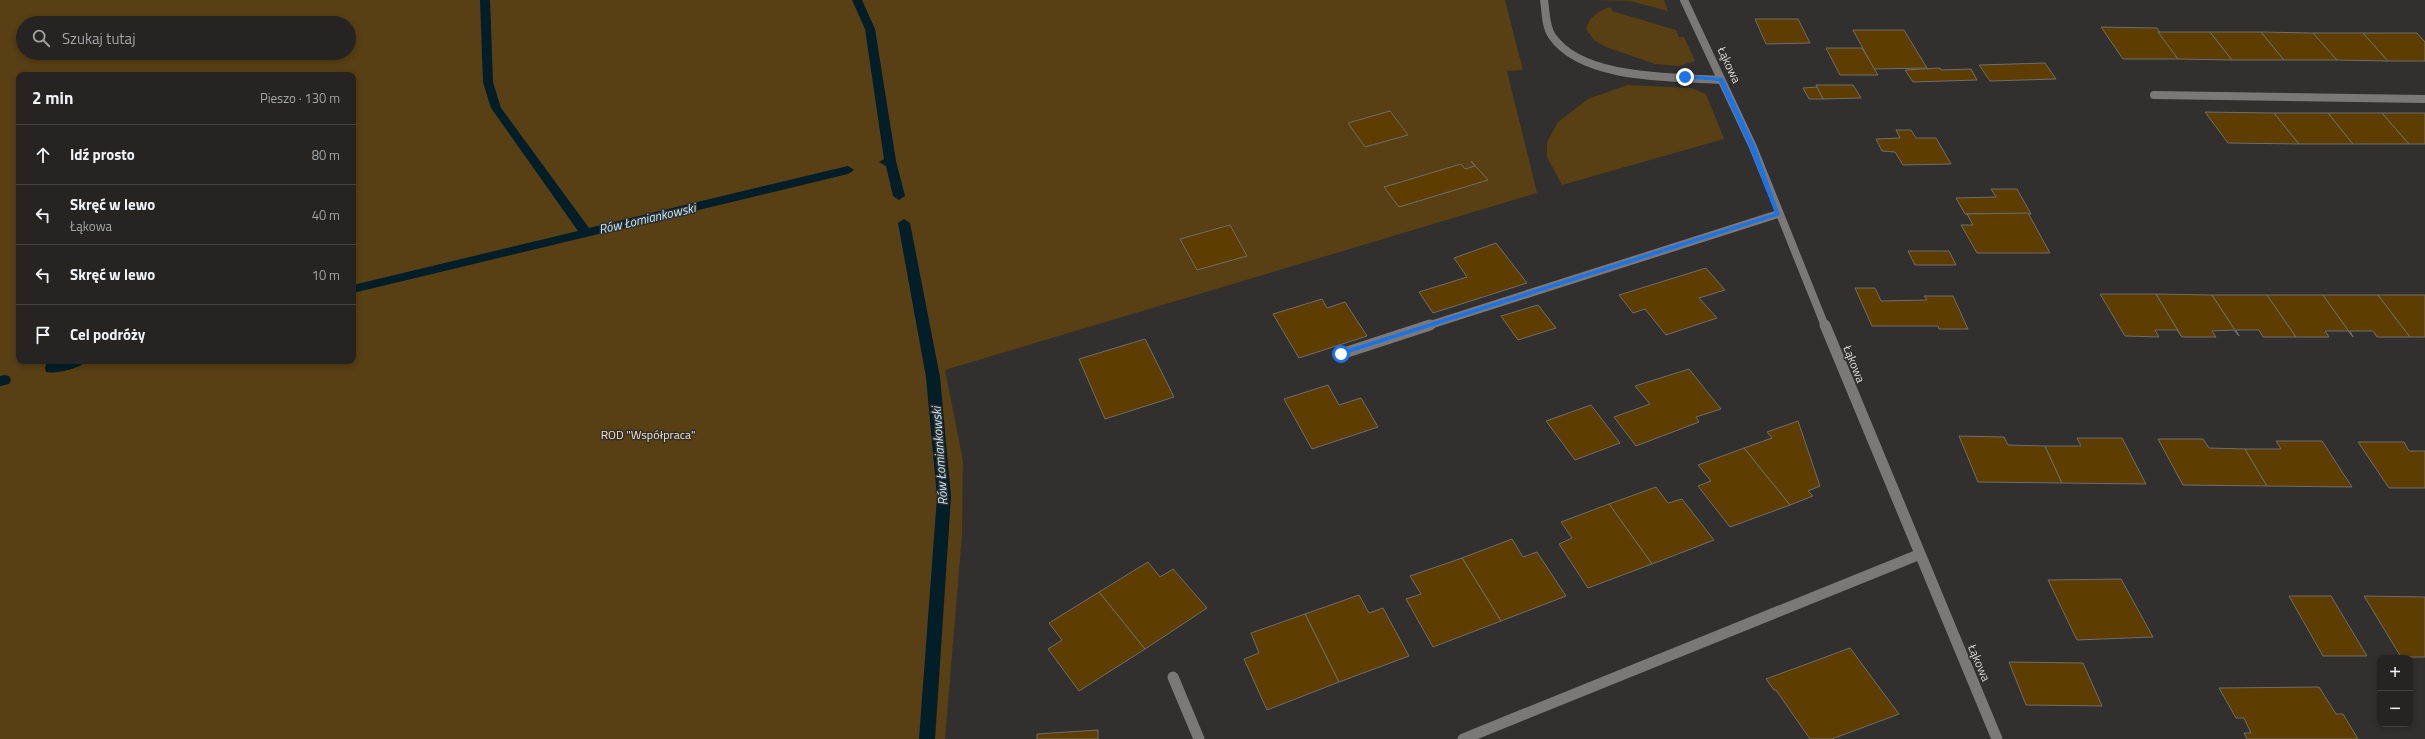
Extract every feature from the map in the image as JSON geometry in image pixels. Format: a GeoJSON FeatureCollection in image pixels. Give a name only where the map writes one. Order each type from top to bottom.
{"type":"FeatureCollection","features":[{"type":"Feature","properties":{"kind":"street"},"geometry":{"type":"LineString","coordinates":[[1544,0],[1551,35],[1570,55],[1598,65],[1634,72],[1721,80]]}},
{"type":"Feature","properties":{"kind":"street","name":"Łąkowa"},"geometry":{"type":"LineString","coordinates":[[1684,0],[1753,148],[1778,214],[1918,555],[1997,739]]}},
{"type":"Feature","properties":{"kind":"street"},"geometry":{"type":"LineString","coordinates":[[2154,95],[2425,99]]}},
{"type":"Feature","properties":{"kind":"street"},"geometry":{"type":"LineString","coordinates":[[1341,354],[1778,214]]}},
{"type":"Feature","properties":{"kind":"street"},"geometry":{"type":"LineString","coordinates":[[1463,739],[1918,555]]}},
{"type":"Feature","properties":{"kind":"street"},"geometry":{"type":"LineString","coordinates":[[1174,677],[1199,739]]}},
{"type":"Feature","properties":{"kind":"green space","name":"ROD \"Współpraca\""},"geometry":{"type":"Polygon","coordinates":[[[0,0],[1505,0],[1523,70],[1507,71],[1537,193],[945,370],[963,461],[962,534],[945,739],[0,739],[0,0]]]}},
{"type":"Feature","properties":{"kind":"green space"},"geometry":{"type":"Polygon","coordinates":[[[1594,0],[1664,0],[1668,11],[1630,1],[1594,0]]]}},
{"type":"Feature","properties":{"kind":"green space"},"geometry":{"type":"Polygon","coordinates":[[[1611,7],[1612,11],[1676,30],[1679,37],[1684,37],[1695,61],[1679,66],[1655,64],[1606,47],[1594,40],[1586,29],[1589,21],[1602,10],[1611,7]]]}},
{"type":"Feature","properties":{"kind":"green space"},"geometry":{"type":"Polygon","coordinates":[[[1627,85],[1691,88],[1706,94],[1724,139],[1562,185],[1547,157],[1547,142],[1558,122],[1588,99],[1627,85]]]}},
{"type":"Feature","properties":{"kind":"building"},"geometry":{"type":"Polygon","coordinates":[[[1755,19],[1798,19],[1810,43],[1766,44],[1755,19]]]}},
{"type":"Feature","properties":{"kind":"building"},"geometry":{"type":"Polygon","coordinates":[[[2101,27],[2157,28],[2178,59],[2123,59],[2101,27]]]}},
{"type":"Feature","properties":{"kind":"building"},"geometry":{"type":"Polygon","coordinates":[[[1853,30],[1904,30],[1927,68],[1874,69],[1853,30]]]}},
{"type":"Feature","properties":{"kind":"building"},"geometry":{"type":"Polygon","coordinates":[[[2158,32],[2210,32],[2232,60],[2178,59],[2158,32]]]}},
{"type":"Feature","properties":{"kind":"building"},"geometry":{"type":"Polygon","coordinates":[[[2210,32],[2261,32],[2284,60],[2232,60],[2210,32]]]}},
{"type":"Feature","properties":{"kind":"building"},"geometry":{"type":"Polygon","coordinates":[[[2261,32],[2313,33],[2337,60],[2284,60],[2261,32]]]}},
{"type":"Feature","properties":{"kind":"building"},"geometry":{"type":"Polygon","coordinates":[[[2313,33],[2363,33],[2388,61],[2337,60],[2313,33]]]}},
{"type":"Feature","properties":{"kind":"building"},"geometry":{"type":"Polygon","coordinates":[[[2363,33],[2417,33],[2425,42],[2425,61],[2388,61],[2363,33]]]}},
{"type":"Feature","properties":{"kind":"building"},"geometry":{"type":"Polygon","coordinates":[[[1826,48],[1862,48],[1878,75],[1840,75],[1826,48]]]}},
{"type":"Feature","properties":{"kind":"building"},"geometry":{"type":"Polygon","coordinates":[[[2045,63],[2056,79],[1990,81],[1979,65],[2045,63]]]}},
{"type":"Feature","properties":{"kind":"building"},"geometry":{"type":"Polygon","coordinates":[[[1940,68],[1941,70],[1971,69],[1977,80],[1913,82],[1905,70],[1940,68]]]}},
{"type":"Feature","properties":{"kind":"building"},"geometry":{"type":"Polygon","coordinates":[[[1816,85],[1853,85],[1861,98],[1823,99],[1816,85]]]}},
{"type":"Feature","properties":{"kind":"building"},"geometry":{"type":"Polygon","coordinates":[[[1817,87],[1823,99],[1809,99],[1803,88],[1817,87]]]}},
{"type":"Feature","properties":{"kind":"building"},"geometry":{"type":"Polygon","coordinates":[[[1390,111],[1408,135],[1365,147],[1348,123],[1390,111]]]}},
{"type":"Feature","properties":{"kind":"building"},"geometry":{"type":"Polygon","coordinates":[[[2205,112],[2274,113],[2299,144],[2228,143],[2205,112]]]}},
{"type":"Feature","properties":{"kind":"building"},"geometry":{"type":"Polygon","coordinates":[[[2274,113],[2328,113],[2353,144],[2299,144],[2274,113]]]}},
{"type":"Feature","properties":{"kind":"building"},"geometry":{"type":"Polygon","coordinates":[[[2328,113],[2382,113],[2409,144],[2353,144],[2328,113]]]}},
{"type":"Feature","properties":{"kind":"building"},"geometry":{"type":"Polygon","coordinates":[[[2382,113],[2425,113],[2425,144],[2409,144],[2382,113]]]}},
{"type":"Feature","properties":{"kind":"building"},"geometry":{"type":"Polygon","coordinates":[[[1896,130],[1911,130],[1916,138],[1936,138],[1951,164],[1903,165],[1895,152],[1882,151],[1876,139],[1900,138],[1896,130]]]}},
{"type":"Feature","properties":{"kind":"building"},"geometry":{"type":"Polygon","coordinates":[[[1471,161],[1488,180],[1399,207],[1384,187],[1461,164],[1465,169],[1475,166],[1471,161]]]}},
{"type":"Feature","properties":{"kind":"building"},"geometry":{"type":"Polygon","coordinates":[[[1991,189],[2017,189],[2031,214],[1965,214],[1956,198],[1996,197],[1991,189]]]}},
{"type":"Feature","properties":{"kind":"building"},"geometry":{"type":"Polygon","coordinates":[[[2028,213],[2050,253],[1977,253],[1961,225],[1973,225],[1967,214],[2028,213]]]}},
{"type":"Feature","properties":{"kind":"building"},"geometry":{"type":"Polygon","coordinates":[[[1230,225],[1247,256],[1197,270],[1180,239],[1230,225]]]}},
{"type":"Feature","properties":{"kind":"building"},"geometry":{"type":"Polygon","coordinates":[[[1496,243],[1527,283],[1433,313],[1419,292],[1467,277],[1454,258],[1496,243]]]}},
{"type":"Feature","properties":{"kind":"building"},"geometry":{"type":"Polygon","coordinates":[[[1908,251],[1949,251],[1956,265],[1915,265],[1908,251]]]}},
{"type":"Feature","properties":{"kind":"building"},"geometry":{"type":"Polygon","coordinates":[[[1706,268],[1725,290],[1699,298],[1717,318],[1666,335],[1645,309],[1633,313],[1619,295],[1706,268]]]}},
{"type":"Feature","properties":{"kind":"building"},"geometry":{"type":"Polygon","coordinates":[[[1855,288],[1875,288],[1881,301],[1927,300],[1924,296],[1953,296],[1968,329],[1939,329],[1938,326],[1872,326],[1855,288]]]}},
{"type":"Feature","properties":{"kind":"building"},"geometry":{"type":"Polygon","coordinates":[[[2100,294],[2156,294],[2182,337],[2177,330],[2155,330],[2159,337],[2125,336],[2100,294]]]}},
{"type":"Feature","properties":{"kind":"building"},"geometry":{"type":"Polygon","coordinates":[[[2156,294],[2212,295],[2239,336],[2234,330],[2212,331],[2216,337],[2182,337],[2156,294]]]}},
{"type":"Feature","properties":{"kind":"building"},"geometry":{"type":"Polygon","coordinates":[[[2212,295],[2267,295],[2296,337],[2263,337],[2259,330],[2236,330],[2239,336],[2212,295]]]}},
{"type":"Feature","properties":{"kind":"building"},"geometry":{"type":"Polygon","coordinates":[[[2267,295],[2323,295],[2353,337],[2348,331],[2325,331],[2329,337],[2296,337],[2267,295]]]}},
{"type":"Feature","properties":{"kind":"building"},"geometry":{"type":"Polygon","coordinates":[[[2323,295],[2378,295],[2410,337],[2377,337],[2373,331],[2350,331],[2353,337],[2323,295]]]}},
{"type":"Feature","properties":{"kind":"building"},"geometry":{"type":"Polygon","coordinates":[[[2378,295],[2425,295],[2425,337],[2410,337],[2378,295]]]}},
{"type":"Feature","properties":{"kind":"building"},"geometry":{"type":"Polygon","coordinates":[[[1322,299],[1327,308],[1345,302],[1367,336],[1299,358],[1273,314],[1322,299]]]}},
{"type":"Feature","properties":{"kind":"building"},"geometry":{"type":"Polygon","coordinates":[[[1538,305],[1556,328],[1518,340],[1501,316],[1538,305]]]}},
{"type":"Feature","properties":{"kind":"building"},"geometry":{"type":"Polygon","coordinates":[[[1145,339],[1174,397],[1105,419],[1079,359],[1145,339]]]}},
{"type":"Feature","properties":{"kind":"building"},"geometry":{"type":"Polygon","coordinates":[[[1689,369],[1721,409],[1696,417],[1699,422],[1636,446],[1614,417],[1650,404],[1635,386],[1689,369]]]}},
{"type":"Feature","properties":{"kind":"building"},"geometry":{"type":"Polygon","coordinates":[[[1328,385],[1339,405],[1361,398],[1378,427],[1312,449],[1284,399],[1328,385]]]}},
{"type":"Feature","properties":{"kind":"building"},"geometry":{"type":"Polygon","coordinates":[[[1591,405],[1620,443],[1575,460],[1546,421],[1591,405]]]}},
{"type":"Feature","properties":{"kind":"building"},"geometry":{"type":"Polygon","coordinates":[[[1798,421],[1820,486],[1808,491],[1813,496],[1790,505],[1744,448],[1772,438],[1767,432],[1798,421]]]}},
{"type":"Feature","properties":{"kind":"building"},"geometry":{"type":"Polygon","coordinates":[[[1959,436],[2004,437],[2008,445],[2045,446],[2062,483],[1978,482],[1959,436]]]}},
{"type":"Feature","properties":{"kind":"building"},"geometry":{"type":"Polygon","coordinates":[[[2077,438],[2122,438],[2146,484],[2062,483],[2045,446],[2081,446],[2077,438]]]}},
{"type":"Feature","properties":{"kind":"building"},"geometry":{"type":"Polygon","coordinates":[[[2158,439],[2203,439],[2209,448],[2245,449],[2267,486],[2183,485],[2158,439]]]}},
{"type":"Feature","properties":{"kind":"building"},"geometry":{"type":"Polygon","coordinates":[[[2276,441],[2322,441],[2352,487],[2267,486],[2245,449],[2281,449],[2276,441]]]}},
{"type":"Feature","properties":{"kind":"building"},"geometry":{"type":"Polygon","coordinates":[[[2358,442],[2404,442],[2409,451],[2425,451],[2425,488],[2389,488],[2358,442]]]}},
{"type":"Feature","properties":{"kind":"building"},"geometry":{"type":"Polygon","coordinates":[[[1744,448],[1790,505],[1730,527],[1698,486],[1711,481],[1698,465],[1744,448]]]}},
{"type":"Feature","properties":{"kind":"building"},"geometry":{"type":"Polygon","coordinates":[[[1656,487],[1668,503],[1682,499],[1714,540],[1652,564],[1609,504],[1656,487]]]}},
{"type":"Feature","properties":{"kind":"building"},"geometry":{"type":"Polygon","coordinates":[[[1609,504],[1652,564],[1588,588],[1559,544],[1572,538],[1561,522],[1609,504]]]}},
{"type":"Feature","properties":{"kind":"building"},"geometry":{"type":"Polygon","coordinates":[[[1512,539],[1523,557],[1537,552],[1566,596],[1501,621],[1462,558],[1512,539]]]}},
{"type":"Feature","properties":{"kind":"building"},"geometry":{"type":"Polygon","coordinates":[[[1462,558],[1501,621],[1433,647],[1406,599],[1421,594],[1410,576],[1462,558]]]}},
{"type":"Feature","properties":{"kind":"building"},"geometry":{"type":"Polygon","coordinates":[[[1148,562],[1160,577],[1173,569],[1207,608],[1145,649],[1099,592],[1148,562]]]}},
{"type":"Feature","properties":{"kind":"building"},"geometry":{"type":"Polygon","coordinates":[[[2121,579],[2153,637],[2077,640],[2048,580],[2121,579]]]}},
{"type":"Feature","properties":{"kind":"building"},"geometry":{"type":"Polygon","coordinates":[[[1099,592],[1145,649],[1079,691],[1048,649],[1062,640],[1049,623],[1099,592]]]}},
{"type":"Feature","properties":{"kind":"building"},"geometry":{"type":"Polygon","coordinates":[[[1359,595],[1369,613],[1383,608],[1409,656],[1339,682],[1305,614],[1359,595]]]}},
{"type":"Feature","properties":{"kind":"building"},"geometry":{"type":"Polygon","coordinates":[[[2289,596],[2331,596],[2367,656],[2323,656],[2289,596]]]}},
{"type":"Feature","properties":{"kind":"building"},"geometry":{"type":"Polygon","coordinates":[[[2364,596],[2425,597],[2425,657],[2400,655],[2364,596]]]}},
{"type":"Feature","properties":{"kind":"building"},"geometry":{"type":"Polygon","coordinates":[[[1305,614],[1339,682],[1267,710],[1244,659],[1259,653],[1251,633],[1305,614]]]}},
{"type":"Feature","properties":{"kind":"building"},"geometry":{"type":"Polygon","coordinates":[[[1850,648],[1899,714],[1832,739],[1810,739],[1776,690],[1774,690],[1766,679],[1850,648]]]}},
{"type":"Feature","properties":{"kind":"building"},"geometry":{"type":"Polygon","coordinates":[[[2009,662],[2083,663],[2102,706],[2026,705],[2009,662]]]}},
{"type":"Feature","properties":{"kind":"building"},"geometry":{"type":"Polygon","coordinates":[[[2319,687],[2336,714],[2343,714],[2358,739],[2247,739],[2244,733],[2251,733],[2244,718],[2236,718],[2219,688],[2319,687]]]}},
{"type":"Feature","properties":{"kind":"building"},"geometry":{"type":"Polygon","coordinates":[[[1098,730],[1098,739],[1037,739],[1037,734],[1098,730]]]}},
{"type":"Feature","properties":{"kind":"waterway","name":"Rów Łomiankowski"},"geometry":{"type":"LineString","coordinates":[[485,0],[488,82],[496,108],[586,233]]}},
{"type":"Feature","properties":{"kind":"waterway"},"geometry":{"type":"LineString","coordinates":[[857,0],[870,29],[890,161]]}},
{"type":"Feature","properties":{"kind":"waterway","name":"Rów Łomiankowski"},"geometry":{"type":"LineString","coordinates":[[885,162],[890,161]]}},
{"type":"Feature","properties":{"kind":"waterway","name":"Rów Łomiankowski"},"geometry":{"type":"LineString","coordinates":[[890,161],[899,196]]}},
{"type":"Feature","properties":{"kind":"waterway","name":"Rów Łomiankowski"},"geometry":{"type":"LineString","coordinates":[[586,233],[848,170]]}},
{"type":"Feature","properties":{"kind":"waterway","name":"Rów Łomiankowski"},"geometry":{"type":"LineString","coordinates":[[904,223],[933,377],[944,497],[927,739]]}},
{"type":"Feature","properties":{"kind":"waterway"},"geometry":{"type":"LineString","coordinates":[[356,288],[586,233]]}},
{"type":"Feature","properties":{"kind":"waterway"},"geometry":{"type":"LineString","coordinates":[[51,368],[67,364]]}},
{"type":"Feature","properties":{"kind":"waterway"},"geometry":{"type":"LineString","coordinates":[[0,381],[4,380]]}},
{"type":"Feature","properties":{"kind":"route"},"geometry":{"type":"LineString","coordinates":[[1341,354],[1778,214],[1753,148],[1721,80],[1685,77]]}}]}
